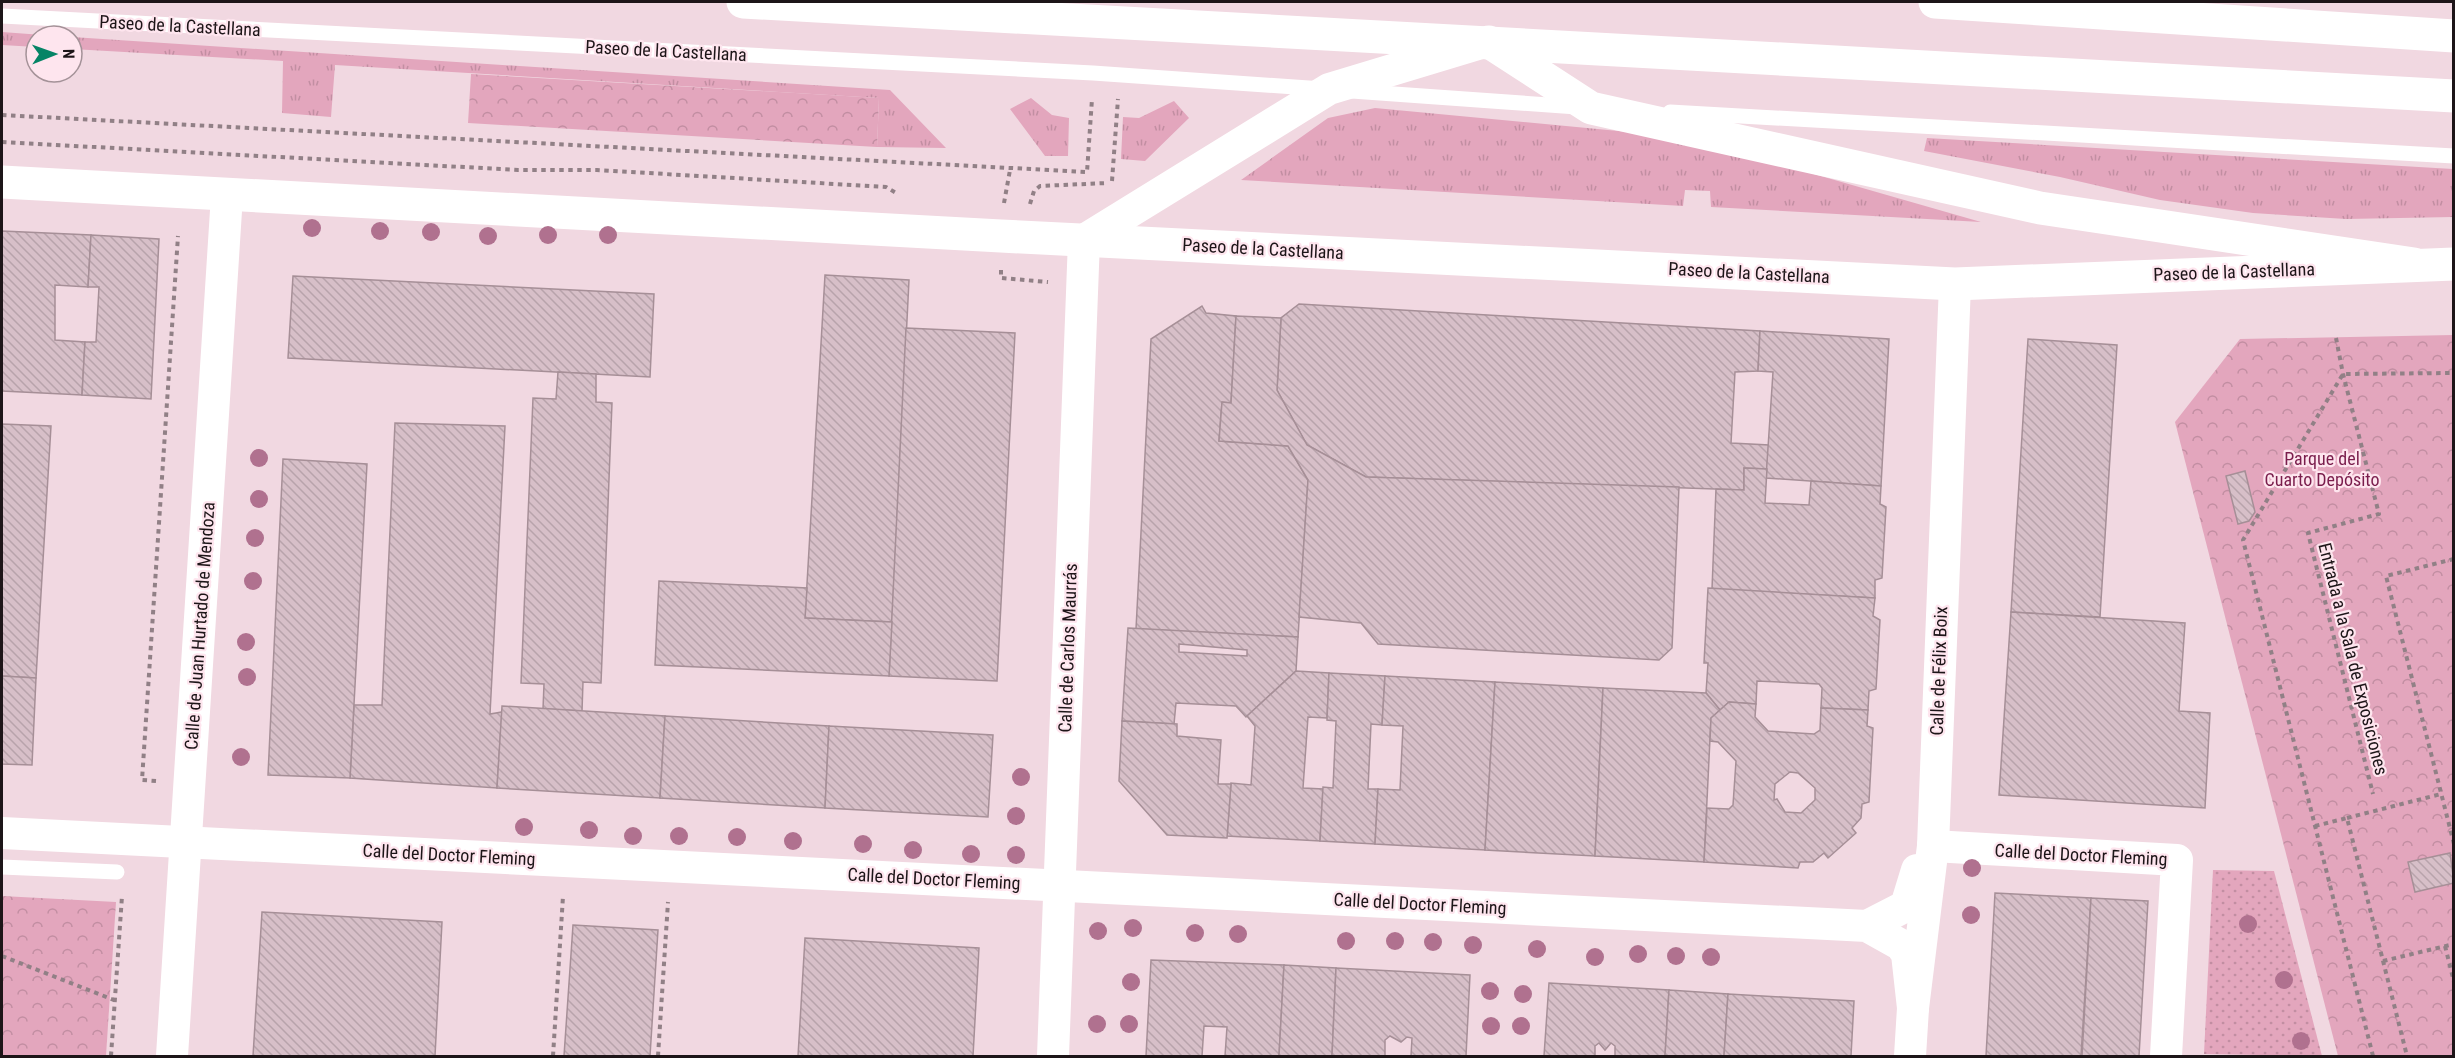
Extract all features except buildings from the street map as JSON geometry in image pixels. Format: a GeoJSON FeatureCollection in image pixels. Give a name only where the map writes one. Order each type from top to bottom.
{"type":"FeatureCollection","features":[{"type":"Feature","properties":{"kind":"main road","name":"Paseo de la Castellana"},"geometry":{"type":"LineString","coordinates":[[743,2],[1121,24],[1488,41],[2454,96]]}},
{"type":"Feature","properties":{"kind":"main road"},"geometry":{"type":"LineString","coordinates":[[1935,2],[2454,36]]}},
{"type":"Feature","properties":{"kind":"main road"},"geometry":{"type":"LineString","coordinates":[[1488,41],[1591,108],[2040,208],[2414,264],[2454,264]]}},
{"type":"Feature","properties":{"kind":"main road","name":"Paseo de la Castellana"},"geometry":{"type":"LineString","coordinates":[[2,182],[1955,284],[2414,264]]}},
{"type":"Feature","properties":{"kind":"street","name":"Paseo de la Castellana"},"geometry":{"type":"LineString","coordinates":[[1084,240],[1329,89],[1488,41]]}},
{"type":"Feature","properties":{"kind":"street","name":"Calle de Juan Hurtado de Mendoza"},"geometry":{"type":"LineString","coordinates":[[172,1056],[227,195]]}},
{"type":"Feature","properties":{"kind":"street","name":"Calle de Carlos Maurrás"},"geometry":{"type":"LineString","coordinates":[[1053,1056],[1084,240]]}},
{"type":"Feature","properties":{"kind":"street","name":"Calle de Félix Boix"},"geometry":{"type":"LineString","coordinates":[[1910,1056],[1913,1008],[1933,832],[1955,284]]}},
{"type":"Feature","properties":{"kind":"street","name":"Calle del Doctor Fleming"},"geometry":{"type":"LineString","coordinates":[[1867,926],[1906,906],[1933,832],[2177,860],[2166,1056]]}},
{"type":"Feature","properties":{"kind":"street","name":"Calle del Doctor Fleming"},"geometry":{"type":"LineString","coordinates":[[2,833],[1867,926],[1901,945],[1907,954],[1913,1008]]}},
{"type":"Feature","properties":{"kind":"lane","name":"Paseo de la Castellana"},"geometry":{"type":"LineString","coordinates":[[2,16],[1094,73],[1591,108],[2454,156]]}},
{"type":"Feature","properties":{"kind":"lane"},"geometry":{"type":"LineString","coordinates":[[2,867],[117,872]]}},
{"type":"Feature","properties":{"kind":"path"},"geometry":{"type":"LineString","coordinates":[[2,115],[1087,172],[1092,87]]}},
{"type":"Feature","properties":{"kind":"path"},"geometry":{"type":"LineString","coordinates":[[1028,210],[1034,191],[1040,186],[1098,185],[1112,179],[1119,88]]}},
{"type":"Feature","properties":{"kind":"path"},"geometry":{"type":"LineString","coordinates":[[2,142],[518,170],[597,170],[886,187],[904,198]]}},
{"type":"Feature","properties":{"kind":"path"},"geometry":{"type":"LineString","coordinates":[[178,236],[142,780],[190,784]]}},
{"type":"Feature","properties":{"kind":"path","name":"Entrada a la Sala de Exposiciones"},"geometry":{"type":"LineString","coordinates":[[2336,338],[2379,514],[2308,533],[2373,794]]}},
{"type":"Feature","properties":{"kind":"path"},"geometry":{"type":"LineString","coordinates":[[2373,1056],[2243,540],[2343,374],[2454,373]]}},
{"type":"Feature","properties":{"kind":"path"},"geometry":{"type":"LineString","coordinates":[[2454,559],[2386,576],[2454,844]]}},
{"type":"Feature","properties":{"kind":"path"},"geometry":{"type":"LineString","coordinates":[[2315,826],[2441,794]]}},
{"type":"Feature","properties":{"kind":"path"},"geometry":{"type":"LineString","coordinates":[[2347,818],[2407,1056]]}},
{"type":"Feature","properties":{"kind":"path"},"geometry":{"type":"LineString","coordinates":[[553,1056],[566,860]]}},
{"type":"Feature","properties":{"kind":"path"},"geometry":{"type":"LineString","coordinates":[[658,1056],[670,866]]}},
{"type":"Feature","properties":{"kind":"path"},"geometry":{"type":"LineString","coordinates":[[111,1056],[123,891]]}},
{"type":"Feature","properties":{"kind":"path"},"geometry":{"type":"LineString","coordinates":[[2383,962],[2454,944]]}},
{"type":"Feature","properties":{"kind":"path"},"geometry":{"type":"LineString","coordinates":[[2445,946],[2454,982]]}},
{"type":"Feature","properties":{"kind":"path"},"geometry":{"type":"LineString","coordinates":[[2,956],[114,1000]]}},
{"type":"Feature","properties":{"kind":"green space"},"geometry":{"type":"Polygon","coordinates":[[[2,32],[24,34],[24,46],[2,45],[2,32]]]}},
{"type":"Feature","properties":{"kind":"green space"},"geometry":{"type":"Polygon","coordinates":[[[84,38],[890,90],[946,148],[877,147],[879,98],[335,65],[331,117],[282,113],[283,61],[84,50],[84,38]]]}},
{"type":"Feature","properties":{"kind":"green space"},"geometry":{"type":"Polygon","coordinates":[[[471,74],[879,98],[877,147],[468,123],[471,74]]]}},
{"type":"Feature","properties":{"kind":"green space"},"geometry":{"type":"Polygon","coordinates":[[[1031,98],[1052,115],[1069,118],[1068,156],[1045,156],[1010,109],[1031,98]]]}},
{"type":"Feature","properties":{"kind":"green space"},"geometry":{"type":"Polygon","coordinates":[[[1174,101],[1189,118],[1145,161],[1121,159],[1123,117],[1139,118],[1174,101]]]}},
{"type":"Feature","properties":{"kind":"green space"},"geometry":{"type":"Polygon","coordinates":[[[1375,108],[1671,136],[1748,155],[1981,222],[1711,207],[1710,191],[1685,190],[1683,206],[1241,180],[1328,118],[1375,108]]]}},
{"type":"Feature","properties":{"kind":"green space"},"geometry":{"type":"Polygon","coordinates":[[[1927,138],[2453,169],[2453,217],[2346,219],[2253,213],[2160,200],[2060,177],[1924,151],[1927,138]]]}},
{"type":"Feature","properties":{"kind":"green space","name":"Parque del Cuarto Depósito"},"geometry":{"type":"Polygon","coordinates":[[[2453,335],[2453,1056],[2338,1056],[2175,422],[2240,339],[2453,335]]]}},
{"type":"Feature","properties":{"kind":"green space"},"geometry":{"type":"Polygon","coordinates":[[[2213,870],[2274,871],[2322,1056],[2204,1054],[2213,870]]]}},
{"type":"Feature","properties":{"kind":"green space"},"geometry":{"type":"Polygon","coordinates":[[[2,896],[116,902],[106,1056],[2,1056],[2,896]]]}}]}
